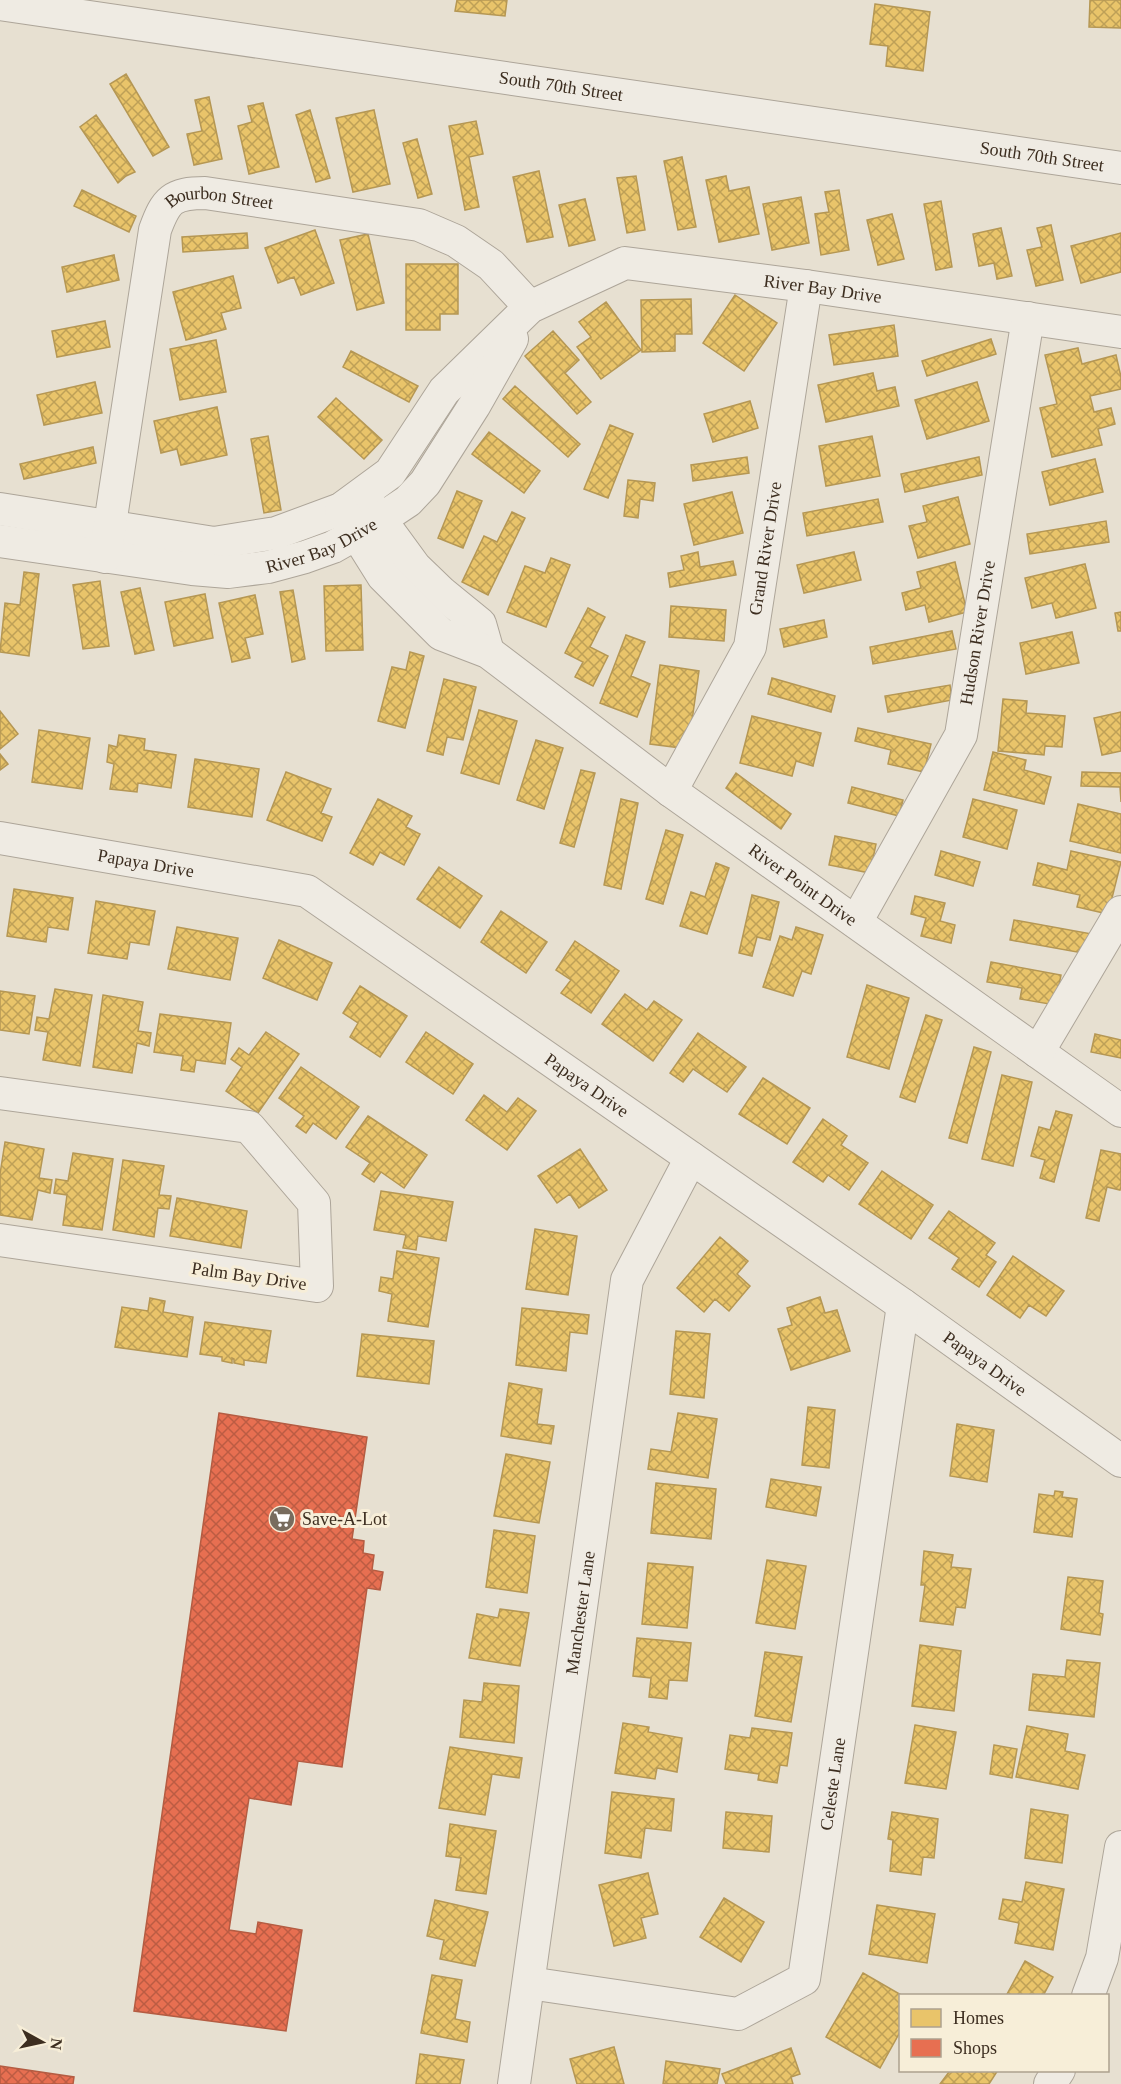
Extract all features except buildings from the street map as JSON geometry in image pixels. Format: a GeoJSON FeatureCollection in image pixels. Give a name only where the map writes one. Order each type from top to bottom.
{"type":"FeatureCollection","features":[{"type":"Feature","properties":{"kind":"street","name":"South 70th Street"},"geometry":{"type":"LineString","coordinates":[[0,4],[1121,168]]}},
{"type":"Feature","properties":{"kind":"street","name":"Bourbon Street"},"geometry":{"type":"LineString","coordinates":[[108,542],[155,230],[161,213],[171,200],[187,193],[205,193],[419,225],[456,241],[491,265],[530,307]]}},
{"type":"Feature","properties":{"kind":"street","name":"River Bay Drive"},"geometry":{"type":"LineString","coordinates":[[0,541],[214,543],[276,533],[360,514],[444,391],[530,307],[626,263],[806,286],[1121,332]]}},
{"type":"Feature","properties":{"kind":"street","name":"Grand River Drive"},"geometry":{"type":"LineString","coordinates":[[671,791],[750,647],[806,286]]}},
{"type":"Feature","properties":{"kind":"street","name":"Hudson River Drive"},"geometry":{"type":"LineString","coordinates":[[856,922],[961,735],[1028,318]]}},
{"type":"Feature","properties":{"kind":"street","name":"River Bay Drive"},"geometry":{"type":"LineString","coordinates":[[0,509],[108,542]]}},
{"type":"Feature","properties":{"kind":"street","name":"River Point Drive"},"geometry":{"type":"LineString","coordinates":[[360,514],[383,576],[441,634],[488,652],[671,791],[1121,1111]]}},
{"type":"Feature","properties":{"kind":"street","name":"Papaya Drive"},"geometry":{"type":"LineString","coordinates":[[0,838],[307,891],[903,1305],[1121,1461]]}},
{"type":"Feature","properties":{"kind":"street"},"geometry":{"type":"LineString","coordinates":[[1038,1052],[1121,912]]}},
{"type":"Feature","properties":{"kind":"street","name":"Palm Bay Drive"},"geometry":{"type":"LineString","coordinates":[[0,1093],[249,1127],[314,1203],[317,1286],[0,1240]]}},
{"type":"Feature","properties":{"kind":"street","name":"Manchester Lane"},"geometry":{"type":"LineString","coordinates":[[514,2084],[627,1280],[691,1158]]}},
{"type":"Feature","properties":{"kind":"street","name":"Celeste Lane"},"geometry":{"type":"LineString","coordinates":[[529,1983],[738,2014],[804,1979],[903,1305]]}},
{"type":"Feature","properties":{"kind":"street"},"geometry":{"type":"LineString","coordinates":[[1088,1994],[1102,1958],[1121,1846]]}},
{"type":"Feature","properties":{"kind":"place","name":"Save-A-Lot"},"geometry":{"type":"Point","coordinates":[282,1519]}}]}
